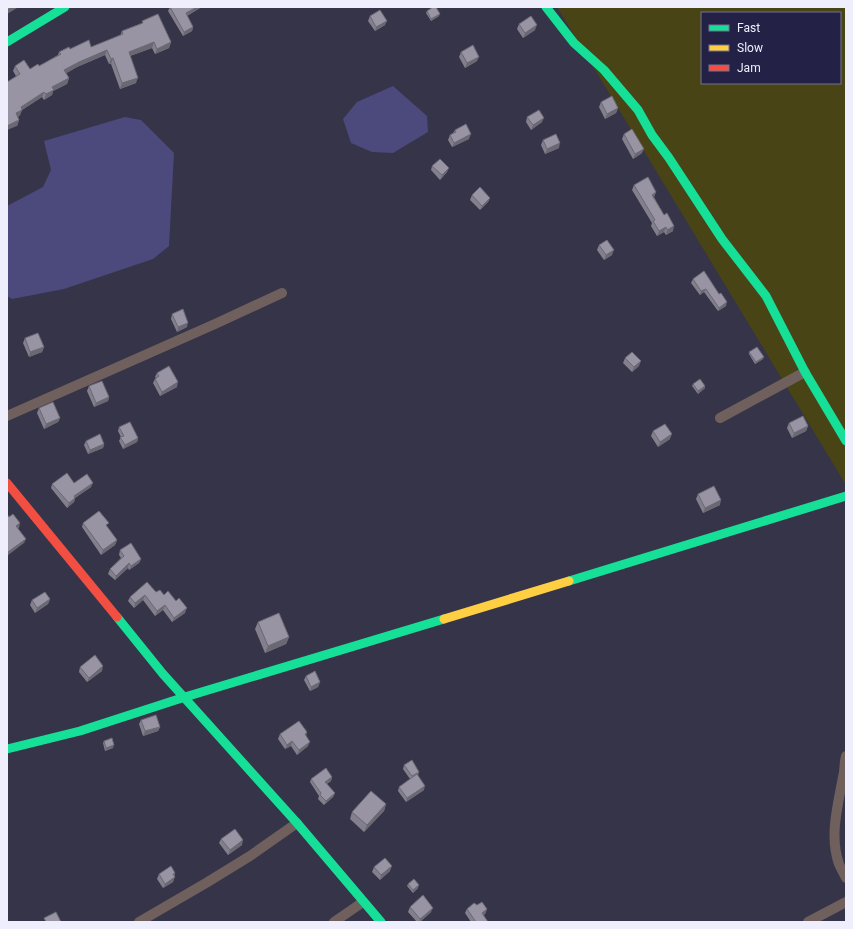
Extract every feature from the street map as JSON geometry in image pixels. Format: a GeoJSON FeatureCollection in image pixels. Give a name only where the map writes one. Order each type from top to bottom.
{"type":"FeatureCollection","features":[{"type":"Feature","properties":{"kind":"street"},"geometry":{"type":"LineString","coordinates":[[7,42],[65,7]]}},
{"type":"Feature","properties":{"kind":"street"},"geometry":{"type":"LineString","coordinates":[[546,7],[574,43],[604,70],[638,110],[652,135],[669,158],[722,239],[752,275],[766,296],[805,372],[846,441]]}},
{"type":"Feature","properties":{"kind":"street"},"geometry":{"type":"LineString","coordinates":[[7,416],[282,293]]}},
{"type":"Feature","properties":{"kind":"street"},"geometry":{"type":"LineString","coordinates":[[720,418],[805,372]]}},
{"type":"Feature","properties":{"kind":"street"},"geometry":{"type":"LineString","coordinates":[[7,483],[163,674],[297,823],[381,922]]}},
{"type":"Feature","properties":{"kind":"street"},"geometry":{"type":"LineString","coordinates":[[7,749],[80,731],[185,697],[657,555],[846,496]]}},
{"type":"Feature","properties":{"kind":"street"},"geometry":{"type":"LineString","coordinates":[[846,756],[835,824],[836,850],[839,864],[846,878]]}},
{"type":"Feature","properties":{"kind":"street"},"geometry":{"type":"LineString","coordinates":[[139,922],[250,856],[297,823]]}},
{"type":"Feature","properties":{"kind":"street"},"geometry":{"type":"LineString","coordinates":[[334,922],[363,902]]}},
{"type":"Feature","properties":{"kind":"street"},"geometry":{"type":"LineString","coordinates":[[808,922],[846,902]]}},
{"type":"Feature","properties":{"kind":"shaded area"},"geometry":{"type":"Polygon","coordinates":[[[557,7],[846,7],[846,485],[557,7]]]}},
{"type":"Feature","properties":{"kind":"shaded area"},"geometry":{"type":"Polygon","coordinates":[[[393,86],[427,116],[428,132],[393,153],[372,152],[351,143],[343,119],[357,102],[393,86]]]}},
{"type":"Feature","properties":{"kind":"shaded area"},"geometry":{"type":"Polygon","coordinates":[[[125,117],[141,120],[174,153],[169,246],[153,259],[64,289],[12,299],[7,296],[7,206],[43,187],[51,170],[44,141],[125,117]]]}},
{"type":"Feature","properties":{"kind":"building"},"geometry":{"type":"Polygon","coordinates":[[[170,7],[197,7],[186,13],[193,27],[184,32],[170,7]]]}},
{"type":"Feature","properties":{"kind":"building"},"geometry":{"type":"Polygon","coordinates":[[[433,7],[436,7],[440,14],[431,19],[427,11],[433,7]]]}},
{"type":"Feature","properties":{"kind":"building"},"geometry":{"type":"Polygon","coordinates":[[[380,10],[387,21],[376,27],[370,16],[380,10]]]}},
{"type":"Feature","properties":{"kind":"building"},"geometry":{"type":"Polygon","coordinates":[[[158,14],[171,42],[157,49],[154,42],[129,52],[138,78],[122,83],[113,58],[111,59],[107,50],[64,70],[69,78],[52,87],[54,90],[46,94],[44,92],[21,107],[22,110],[16,113],[19,120],[7,126],[7,82],[20,74],[15,66],[24,60],[30,69],[38,64],[39,66],[61,54],[59,52],[69,47],[70,49],[89,40],[91,47],[123,34],[122,31],[143,23],[142,21],[158,14]]]}},
{"type":"Feature","properties":{"kind":"building"},"geometry":{"type":"Polygon","coordinates":[[[531,16],[537,25],[525,33],[519,24],[531,16]]]}},
{"type":"Feature","properties":{"kind":"building"},"geometry":{"type":"Polygon","coordinates":[[[473,45],[479,57],[467,63],[461,52],[473,45]]]}},
{"type":"Feature","properties":{"kind":"building"},"geometry":{"type":"Polygon","coordinates":[[[612,96],[618,108],[607,114],[601,102],[612,96]]]}},
{"type":"Feature","properties":{"kind":"building"},"geometry":{"type":"Polygon","coordinates":[[[539,110],[544,118],[533,125],[527,117],[539,110]]]}},
{"type":"Feature","properties":{"kind":"building"},"geometry":{"type":"Polygon","coordinates":[[[466,124],[471,134],[454,143],[450,135],[456,132],[455,130],[466,124]]]}},
{"type":"Feature","properties":{"kind":"building"},"geometry":{"type":"Polygon","coordinates":[[[632,129],[644,149],[635,154],[624,134],[632,129]]]}},
{"type":"Feature","properties":{"kind":"building"},"geometry":{"type":"Polygon","coordinates":[[[556,134],[560,143],[547,149],[543,140],[556,134]]]}},
{"type":"Feature","properties":{"kind":"building"},"geometry":{"type":"Polygon","coordinates":[[[440,159],[449,168],[442,175],[432,166],[440,159]]]}},
{"type":"Feature","properties":{"kind":"building"},"geometry":{"type":"Polygon","coordinates":[[[648,177],[656,192],[652,195],[664,215],[667,213],[674,226],[667,230],[666,227],[659,231],[653,221],[655,220],[634,185],[648,177]]]}},
{"type":"Feature","properties":{"kind":"building"},"geometry":{"type":"Polygon","coordinates":[[[480,187],[490,198],[482,206],[472,195],[480,187]]]}},
{"type":"Feature","properties":{"kind":"building"},"geometry":{"type":"Polygon","coordinates":[[[607,240],[614,250],[606,255],[599,245],[607,240]]]}},
{"type":"Feature","properties":{"kind":"building"},"geometry":{"type":"Polygon","coordinates":[[[704,271],[719,294],[721,293],[727,302],[719,308],[706,289],[701,291],[693,279],[704,271]]]}},
{"type":"Feature","properties":{"kind":"building"},"geometry":{"type":"Polygon","coordinates":[[[183,309],[188,323],[178,327],[172,314],[183,309]]]}},
{"type":"Feature","properties":{"kind":"building"},"geometry":{"type":"Polygon","coordinates":[[[38,333],[44,347],[30,352],[25,338],[38,333]]]}},
{"type":"Feature","properties":{"kind":"building"},"geometry":{"type":"Polygon","coordinates":[[[757,347],[764,357],[756,362],[749,352],[757,347]]]}},
{"type":"Feature","properties":{"kind":"building"},"geometry":{"type":"Polygon","coordinates":[[[632,352],[641,361],[634,367],[625,358],[632,352]]]}},
{"type":"Feature","properties":{"kind":"building"},"geometry":{"type":"Polygon","coordinates":[[[169,366],[178,382],[162,392],[155,379],[159,376],[157,373],[169,366]]]}},
{"type":"Feature","properties":{"kind":"building"},"geometry":{"type":"Polygon","coordinates":[[[700,379],[705,386],[698,391],[693,384],[700,379]]]}},
{"type":"Feature","properties":{"kind":"building"},"geometry":{"type":"Polygon","coordinates":[[[102,381],[109,397],[96,403],[89,386],[102,381]]]}},
{"type":"Feature","properties":{"kind":"building"},"geometry":{"type":"Polygon","coordinates":[[[53,402],[60,418],[46,424],[39,408],[53,402]]]}},
{"type":"Feature","properties":{"kind":"building"},"geometry":{"type":"Polygon","coordinates":[[[803,416],[808,426],[794,433],[789,423],[803,416]]]}},
{"type":"Feature","properties":{"kind":"building"},"geometry":{"type":"Polygon","coordinates":[[[130,422],[138,438],[125,445],[120,437],[124,436],[119,427],[130,422]]]}},
{"type":"Feature","properties":{"kind":"building"},"geometry":{"type":"Polygon","coordinates":[[[665,424],[672,434],[660,442],[653,431],[665,424]]]}},
{"type":"Feature","properties":{"kind":"building"},"geometry":{"type":"Polygon","coordinates":[[[100,434],[104,444],[90,450],[86,441],[100,434]]]}},
{"type":"Feature","properties":{"kind":"building"},"geometry":{"type":"Polygon","coordinates":[[[67,473],[74,483],[87,474],[93,483],[74,496],[75,498],[69,503],[52,484],[67,473]]]}},
{"type":"Feature","properties":{"kind":"building"},"geometry":{"type":"Polygon","coordinates":[[[714,486],[721,500],[705,508],[698,494],[714,486]]]}},
{"type":"Feature","properties":{"kind":"building"},"geometry":{"type":"Polygon","coordinates":[[[99,511],[109,523],[106,525],[117,540],[103,550],[83,523],[99,511]]]}},
{"type":"Feature","properties":{"kind":"building"},"geometry":{"type":"Polygon","coordinates":[[[7,514],[9,517],[13,514],[20,523],[16,526],[26,539],[8,552],[7,550],[7,514]]]}},
{"type":"Feature","properties":{"kind":"building"},"geometry":{"type":"Polygon","coordinates":[[[131,543],[141,559],[131,566],[129,563],[116,576],[110,569],[124,556],[120,550],[131,543]]]}},
{"type":"Feature","properties":{"kind":"building"},"geometry":{"type":"Polygon","coordinates":[[[147,582],[156,592],[160,590],[164,595],[168,591],[176,601],[179,598],[187,608],[174,618],[165,605],[157,611],[145,595],[135,603],[130,597],[147,582]]]}},
{"type":"Feature","properties":{"kind":"building"},"geometry":{"type":"Polygon","coordinates":[[[45,592],[50,599],[37,608],[32,600],[45,592]]]}},
{"type":"Feature","properties":{"kind":"building"},"geometry":{"type":"Polygon","coordinates":[[[279,613],[289,637],[268,646],[258,622],[279,613]]]}},
{"type":"Feature","properties":{"kind":"building"},"geometry":{"type":"Polygon","coordinates":[[[95,655],[103,666],[89,678],[80,667],[95,655]]]}},
{"type":"Feature","properties":{"kind":"building"},"geometry":{"type":"Polygon","coordinates":[[[315,671],[320,682],[311,687],[306,676],[315,671]]]}},
{"type":"Feature","properties":{"kind":"building"},"geometry":{"type":"Polygon","coordinates":[[[156,715],[160,727],[145,731],[141,720],[156,715]]]}},
{"type":"Feature","properties":{"kind":"building"},"geometry":{"type":"Polygon","coordinates":[[[299,721],[307,732],[305,734],[310,742],[299,750],[292,741],[287,745],[280,734],[299,721]]]}},
{"type":"Feature","properties":{"kind":"building"},"geometry":{"type":"Polygon","coordinates":[[[112,738],[114,745],[106,748],[104,741],[112,738]]]}},
{"type":"Feature","properties":{"kind":"building"},"geometry":{"type":"Polygon","coordinates":[[[412,760],[419,772],[412,776],[404,765],[412,760]]]}},
{"type":"Feature","properties":{"kind":"building"},"geometry":{"type":"Polygon","coordinates":[[[326,768],[332,777],[325,782],[335,793],[326,801],[320,795],[321,793],[311,779],[326,768]]]}},
{"type":"Feature","properties":{"kind":"building"},"geometry":{"type":"Polygon","coordinates":[[[417,774],[425,786],[407,798],[399,787],[417,774]]]}},
{"type":"Feature","properties":{"kind":"building"},"geometry":{"type":"Polygon","coordinates":[[[371,791],[386,804],[367,825],[352,812],[371,791]]]}},
{"type":"Feature","properties":{"kind":"building"},"geometry":{"type":"Polygon","coordinates":[[[235,829],[243,840],[230,850],[221,839],[235,829]]]}},
{"type":"Feature","properties":{"kind":"building"},"geometry":{"type":"Polygon","coordinates":[[[385,858],[392,866],[381,875],[374,867],[385,858]]]}},
{"type":"Feature","properties":{"kind":"building"},"geometry":{"type":"Polygon","coordinates":[[[171,866],[175,873],[173,874],[175,877],[165,884],[159,874],[171,866]]]}},
{"type":"Feature","properties":{"kind":"building"},"geometry":{"type":"Polygon","coordinates":[[[414,879],[419,885],[413,890],[408,884],[414,879]]]}},
{"type":"Feature","properties":{"kind":"building"},"geometry":{"type":"Polygon","coordinates":[[[423,895],[433,908],[420,919],[410,907],[423,895]]]}},
{"type":"Feature","properties":{"kind":"building"},"geometry":{"type":"Polygon","coordinates":[[[482,902],[487,909],[482,913],[488,922],[476,922],[467,909],[474,903],[477,905],[482,902]]]}},
{"type":"Feature","properties":{"kind":"building"},"geometry":{"type":"Polygon","coordinates":[[[56,912],[61,922],[46,922],[44,918],[56,912]]]}},
{"type":"Feature","properties":{"kind":"traffic: fast"},"geometry":{"type":"LineString","coordinates":[[7,42],[65,7]]}},
{"type":"Feature","properties":{"kind":"traffic: fast"},"geometry":{"type":"LineString","coordinates":[[546,7],[574,43],[604,70],[638,110],[652,135],[669,158],[722,239],[766,296],[805,372],[846,441]]}},
{"type":"Feature","properties":{"kind":"traffic: fast"},"geometry":{"type":"LineString","coordinates":[[569,581],[846,496]]}},
{"type":"Feature","properties":{"kind":"traffic: fast"},"geometry":{"type":"LineString","coordinates":[[117,617],[163,674],[297,823],[381,922]]}},
{"type":"Feature","properties":{"kind":"traffic: fast"},"geometry":{"type":"LineString","coordinates":[[7,749],[80,731],[185,697],[444,619]]}},
{"type":"Feature","properties":{"kind":"traffic: slow"},"geometry":{"type":"LineString","coordinates":[[444,619],[569,581]]}},
{"type":"Feature","properties":{"kind":"traffic: jam"},"geometry":{"type":"LineString","coordinates":[[7,483],[117,617]]}}]}
